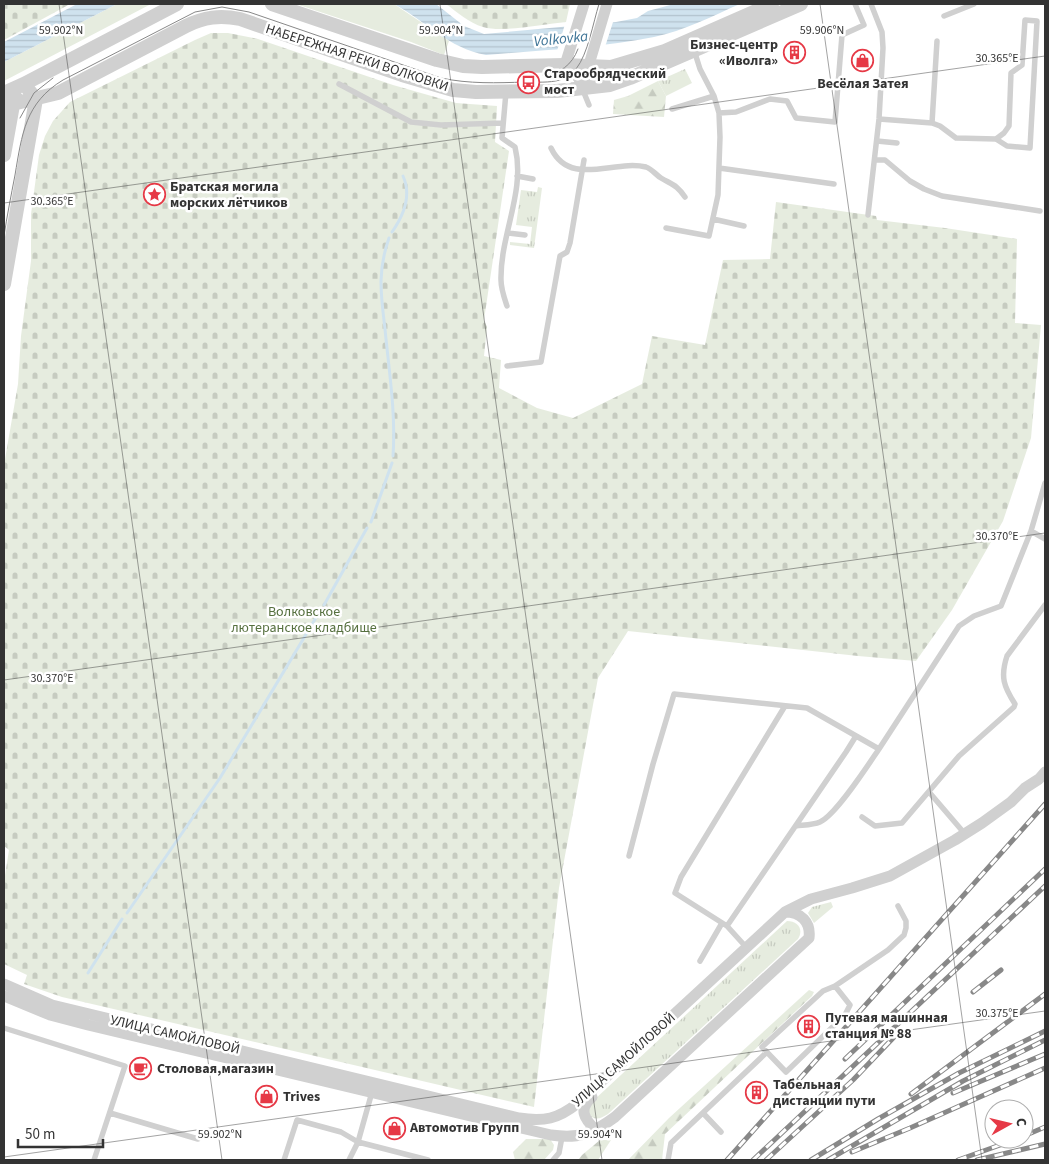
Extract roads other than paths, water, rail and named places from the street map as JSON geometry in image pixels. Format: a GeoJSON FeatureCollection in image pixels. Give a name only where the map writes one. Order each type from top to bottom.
{"type":"FeatureCollection","features":[{"type":"Feature","properties":{"kind":"street"},"geometry":{"type":"LineString","coordinates":[[4,93],[177,4]]}},
{"type":"Feature","properties":{"kind":"street","name":"НАБЕРЕЖНАЯ РЕКИ ВОЛКОВКИ"},"geometry":{"type":"LineString","coordinates":[[272,4],[449,64],[482,67],[565,65],[611,67],[692,45],[801,4]]}},
{"type":"Feature","properties":{"kind":"street"},"geometry":{"type":"LineString","coordinates":[[565,65],[584,4]]}},
{"type":"Feature","properties":{"kind":"street"},"geometry":{"type":"LineString","coordinates":[[582,88],[607,4]]}},
{"type":"Feature","properties":{"kind":"street","name":"НАБЕРЕЖНАЯ РЕКИ ВОЛКОВКИ"},"geometry":{"type":"LineString","coordinates":[[8,106],[58,93],[196,21],[224,16],[240,19],[426,83],[454,90],[476,92],[557,91],[610,85],[772,4]]}},
{"type":"Feature","properties":{"kind":"street"},"geometry":{"type":"LineString","coordinates":[[4,284],[6,263],[36,99],[24,84]]}},
{"type":"Feature","properties":{"kind":"street"},"geometry":{"type":"LineString","coordinates":[[4,155],[8,106],[24,84]]}},
{"type":"Feature","properties":{"kind":"street","name":"УЛИЦА САМОЙЛОВОЙ"},"geometry":{"type":"LineString","coordinates":[[4,996],[50,1015],[88,1025],[373,1087],[520,1118],[537,1120],[559,1116],[568,1111],[598,1083],[609,1076],[785,912],[811,899],[890,876],[990,818],[1042,776]]}},
{"type":"Feature","properties":{"kind":"street","name":"УЛИЦА САМОЙЛОВОЙ"},"geometry":{"type":"LineString","coordinates":[[4,984],[52,1005],[562,1136],[579,1136],[596,1130],[615,1117],[809,938],[809,928],[804,919],[795,913],[785,912]]}},
{"type":"Feature","properties":{"kind":"street"},"geometry":{"type":"LineString","coordinates":[[596,1130],[585,1116],[584,1106],[602,1087],[609,1076]]}},
{"type":"Feature","properties":{"kind":"lane"},"geometry":{"type":"LineString","coordinates":[[719,113],[736,112],[770,99],[787,102],[796,118],[835,122],[842,35],[864,25],[855,4]]}},
{"type":"Feature","properties":{"kind":"lane"},"geometry":{"type":"LineString","coordinates":[[868,215],[879,119],[882,32],[871,4]]}},
{"type":"Feature","properties":{"kind":"lane"},"geometry":{"type":"LineString","coordinates":[[944,16],[974,4]]}},
{"type":"Feature","properties":{"kind":"lane"},"geometry":{"type":"LineString","coordinates":[[879,119],[932,123],[940,126],[956,138],[996,139],[1007,146],[1030,148],[1037,21],[1025,20],[1022,65],[1011,73],[1009,126],[996,139]]}},
{"type":"Feature","properties":{"kind":"lane"},"geometry":{"type":"LineString","coordinates":[[932,123],[937,41]]}},
{"type":"Feature","properties":{"kind":"lane"},"geometry":{"type":"LineString","coordinates":[[666,228],[709,236],[718,195],[719,113],[714,96],[700,69],[692,45]]}},
{"type":"Feature","properties":{"kind":"lane"},"geometry":{"type":"LineString","coordinates":[[565,65],[582,88],[589,105]]}},
{"type":"Feature","properties":{"kind":"lane"},"geometry":{"type":"LineString","coordinates":[[339,84],[411,122],[441,125],[503,123]]}},
{"type":"Feature","properties":{"kind":"lane"},"geometry":{"type":"LineString","coordinates":[[506,92],[502,138],[515,147],[518,160],[501,279],[507,306]]}},
{"type":"Feature","properties":{"kind":"lane"},"geometry":{"type":"LineString","coordinates":[[672,109],[714,96]]}},
{"type":"Feature","properties":{"kind":"lane"},"geometry":{"type":"LineString","coordinates":[[877,141],[897,143]]}},
{"type":"Feature","properties":{"kind":"lane"},"geometry":{"type":"LineString","coordinates":[[551,148],[556,158],[582,170],[632,165],[648,167],[660,178],[678,186],[685,197]]}},
{"type":"Feature","properties":{"kind":"lane"},"geometry":{"type":"LineString","coordinates":[[508,366],[541,362],[560,256],[567,252],[570,244],[584,160]]}},
{"type":"Feature","properties":{"kind":"lane"},"geometry":{"type":"LineString","coordinates":[[875,160],[885,160],[910,181],[942,196],[1040,211]]}},
{"type":"Feature","properties":{"kind":"lane"},"geometry":{"type":"LineString","coordinates":[[719,168],[834,184]]}},
{"type":"Feature","properties":{"kind":"lane"},"geometry":{"type":"LineString","coordinates":[[517,176],[532,179]]}},
{"type":"Feature","properties":{"kind":"lane"},"geometry":{"type":"LineString","coordinates":[[712,219],[744,226]]}},
{"type":"Feature","properties":{"kind":"lane"},"geometry":{"type":"LineString","coordinates":[[508,233],[525,235]]}},
{"type":"Feature","properties":{"kind":"lane"},"geometry":{"type":"LineString","coordinates":[[796,826],[816,823],[826,818],[855,784],[959,626],[974,616],[1001,606],[1031,531],[1045,483]]}},
{"type":"Feature","properties":{"kind":"lane"},"geometry":{"type":"LineString","coordinates":[[1031,531],[1045,539]]}},
{"type":"Feature","properties":{"kind":"lane"},"geometry":{"type":"LineString","coordinates":[[862,817],[876,826],[902,823],[959,756],[1014,707],[1015,704],[1006,689],[1003,675],[1005,661],[1014,645],[1045,605]]}},
{"type":"Feature","properties":{"kind":"lane"},"geometry":{"type":"LineString","coordinates":[[629,856],[674,694],[807,708],[879,749]]}},
{"type":"Feature","properties":{"kind":"lane"},"geometry":{"type":"LineString","coordinates":[[746,947],[724,924],[675,892],[681,877],[785,706]]}},
{"type":"Feature","properties":{"kind":"lane"},"geometry":{"type":"LineString","coordinates":[[700,961],[724,924],[796,826],[856,736]]}},
{"type":"Feature","properties":{"kind":"lane"},"geometry":{"type":"LineString","coordinates":[[929,792],[965,834]]}},
{"type":"Feature","properties":{"kind":"lane"},"geometry":{"type":"LineString","coordinates":[[835,986],[850,1005],[844,1015],[786,1072],[762,1047],[822,991],[835,986],[888,950],[904,935],[906,921],[898,906]]}},
{"type":"Feature","properties":{"kind":"lane"},"geometry":{"type":"LineString","coordinates":[[4,1028],[126,1066],[94,1160]]}},
{"type":"Feature","properties":{"kind":"lane"},"geometry":{"type":"LineString","coordinates":[[668,1160],[671,1144],[767,1052]]}},
{"type":"Feature","properties":{"kind":"lane"},"geometry":{"type":"LineString","coordinates":[[349,1160],[358,1142],[373,1087]]}},
{"type":"Feature","properties":{"kind":"lane"},"geometry":{"type":"LineString","coordinates":[[110,1113],[198,1139]]}},
{"type":"Feature","properties":{"kind":"lane"},"geometry":{"type":"LineString","coordinates":[[703,1113],[722,1132]]}},
{"type":"Feature","properties":{"kind":"lane"},"geometry":{"type":"LineString","coordinates":[[284,1160],[297,1120],[341,1132],[358,1142],[428,1160]]}},
{"type":"Feature","properties":{"kind":"lane"},"geometry":{"type":"LineString","coordinates":[[553,1160],[559,1153],[562,1136]]}},
{"type":"Feature","properties":{"kind":"water"},"geometry":{"type":"Polygon","coordinates":[[[77,4],[117,4],[4,62],[4,42],[77,4]]]}},
{"type":"Feature","properties":{"kind":"water","name":"Volkovka"},"geometry":{"type":"Polygon","coordinates":[[[394,4],[436,4],[464,26],[484,34],[616,22],[637,18],[648,11],[674,4],[740,4],[687,27],[654,37],[591,46],[486,55],[472,52],[449,41],[394,4]]]}},
{"type":"Feature","properties":{"kind":"waterway"},"geometry":{"type":"LineString","coordinates":[[392,232],[400,219],[407,198],[406,183],[403,176]]}},
{"type":"Feature","properties":{"kind":"waterway"},"geometry":{"type":"LineString","coordinates":[[389,238],[385,250],[381,284],[393,408],[393,456]]}},
{"type":"Feature","properties":{"kind":"waterway"},"geometry":{"type":"LineString","coordinates":[[371,522],[392,463]]}},
{"type":"Feature","properties":{"kind":"waterway"},"geometry":{"type":"LineString","coordinates":[[324,605],[367,528]]}},
{"type":"Feature","properties":{"kind":"waterway"},"geometry":{"type":"LineString","coordinates":[[127,913],[220,778],[320,611]]}},
{"type":"Feature","properties":{"kind":"waterway"},"geometry":{"type":"LineString","coordinates":[[88,973],[122,919]]}},
{"type":"Feature","properties":{"kind":"tram line"},"geometry":{"type":"LineString","coordinates":[[4,236],[23,133],[27,121],[40,99],[63,80],[195,12],[222,7],[249,12],[441,78],[483,83],[543,82],[562,79],[576,69],[587,47],[599,4]]}},
{"type":"Feature","properties":{"kind":"tram line"},"geometry":{"type":"LineString","coordinates":[[543,75],[555,73],[565,68],[578,49]]}},
{"type":"Feature","properties":{"kind":"tram line"},"geometry":{"type":"LineString","coordinates":[[20,118],[34,93],[53,78]]}},
{"type":"Feature","properties":{"kind":"railway"},"geometry":{"type":"LineString","coordinates":[[727,1160],[1045,804]]}},
{"type":"Feature","properties":{"kind":"railway"},"geometry":{"type":"LineString","coordinates":[[845,1059],[1045,869]]}},
{"type":"Feature","properties":{"kind":"railway"},"geometry":{"type":"LineString","coordinates":[[753,1160],[1045,886]]}},
{"type":"Feature","properties":{"kind":"railway"},"geometry":{"type":"LineString","coordinates":[[973,992],[1001,970]]}},
{"type":"Feature","properties":{"kind":"railway"},"geometry":{"type":"LineString","coordinates":[[911,1094],[1045,994]]}},
{"type":"Feature","properties":{"kind":"railway"},"geometry":{"type":"LineString","coordinates":[[811,1160],[959,1073],[1045,1031]]}},
{"type":"Feature","properties":{"kind":"railway"},"geometry":{"type":"LineString","coordinates":[[766,1160],[853,1080],[896,1035]]}},
{"type":"Feature","properties":{"kind":"railway"},"geometry":{"type":"LineString","coordinates":[[828,1160],[963,1081],[1045,1040]]}},
{"type":"Feature","properties":{"kind":"railway"},"geometry":{"type":"LineString","coordinates":[[953,1093],[1045,1054]]}},
{"type":"Feature","properties":{"kind":"railway"},"geometry":{"type":"LineString","coordinates":[[852,1152],[1045,1068]]}},
{"type":"Feature","properties":{"kind":"railway"},"geometry":{"type":"LineString","coordinates":[[1034,1132],[1045,1127]]}},
{"type":"Feature","properties":{"kind":"railway"},"geometry":{"type":"LineString","coordinates":[[977,1160],[1045,1144]]}},
{"type":"Feature","properties":{"kind":"railway"},"geometry":{"type":"LineString","coordinates":[[958,1160],[989,1149]]}},
{"type":"Feature","properties":{"kind":"place","name":"Бизнес-центр «Иволга»"},"geometry":{"type":"Point","coordinates":[794,53]}},
{"type":"Feature","properties":{"kind":"place","name":"Весёлая Затея"},"geometry":{"type":"Point","coordinates":[863,61]}},
{"type":"Feature","properties":{"kind":"place","name":"Старообрядческий мост"},"geometry":{"type":"Point","coordinates":[528,82]}},
{"type":"Feature","properties":{"kind":"place","name":"Братская могила морских лётчиков"},"geometry":{"type":"Point","coordinates":[154,195]}},
{"type":"Feature","properties":{"kind":"place","name":"Путевая машинная станция № 88"},"geometry":{"type":"Point","coordinates":[809,1026]}},
{"type":"Feature","properties":{"kind":"place","name":"Столовая,магазин"},"geometry":{"type":"Point","coordinates":[141,1069]}},
{"type":"Feature","properties":{"kind":"place","name":"Табельная дистанции пути"},"geometry":{"type":"Point","coordinates":[757,1093]}},
{"type":"Feature","properties":{"kind":"place","name":"Trives"},"geometry":{"type":"Point","coordinates":[267,1097]}},
{"type":"Feature","properties":{"kind":"place","name":"Автомотив Групп"},"geometry":{"type":"Point","coordinates":[394,1128]}},
{"type":"Feature","properties":{"kind":"park label","name":"Волковское лютеранское кладбище"},"geometry":{"type":"Point","coordinates":[304,620]}}]}
